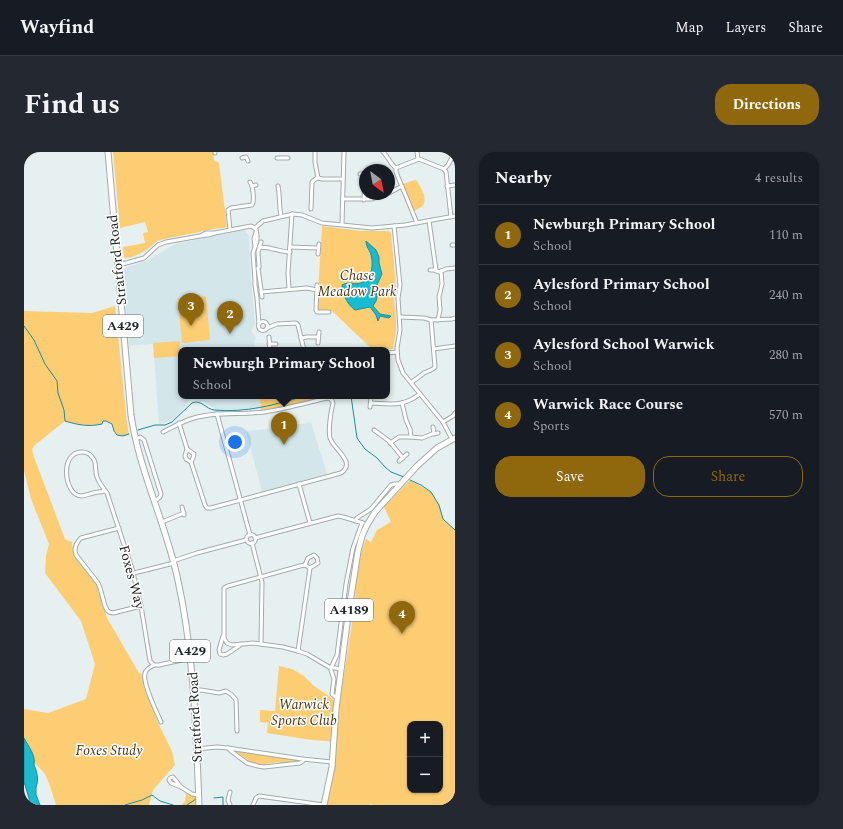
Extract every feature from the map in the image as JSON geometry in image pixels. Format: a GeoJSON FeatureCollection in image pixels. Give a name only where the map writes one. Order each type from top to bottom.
{"type":"FeatureCollection","features":[{"type":"Feature","properties":{"kind":"main road","name":"Stratford Road"},"geometry":{"type":"LineString","coordinates":[[108,152],[130,405],[136,439],[178,577],[185,616],[194,691],[198,795]]}},
{"type":"Feature","properties":{"kind":"main road","name":"A4189"},"geometry":{"type":"LineString","coordinates":[[324,805],[332,762],[348,616],[358,551],[364,524],[430,453],[442,444],[454,438]]}},
{"type":"Feature","properties":{"kind":"main road","name":"A429"},"geometry":{"type":"LineString","coordinates":[[198,795],[199,805]]}},
{"type":"Feature","properties":{"kind":"street"},"geometry":{"type":"LineString","coordinates":[[242,158],[247,159],[245,152]]}},
{"type":"Feature","properties":{"kind":"street"},"geometry":{"type":"LineString","coordinates":[[284,152],[284,158]]}},
{"type":"Feature","properties":{"kind":"street"},"geometry":{"type":"LineString","coordinates":[[315,152],[318,177]]}},
{"type":"Feature","properties":{"kind":"street"},"geometry":{"type":"LineString","coordinates":[[342,224],[344,152]]}},
{"type":"Feature","properties":{"kind":"street"},"geometry":{"type":"LineString","coordinates":[[383,152],[388,156],[393,167],[396,168],[396,172],[417,223]]}},
{"type":"Feature","properties":{"kind":"street"},"geometry":{"type":"LineString","coordinates":[[417,152],[418,159]]}},
{"type":"Feature","properties":{"kind":"street"},"geometry":{"type":"LineString","coordinates":[[444,169],[455,152]]}},
{"type":"Feature","properties":{"kind":"street"},"geometry":{"type":"LineString","coordinates":[[277,158],[288,158]]}},
{"type":"Feature","properties":{"kind":"street"},"geometry":{"type":"LineString","coordinates":[[255,229],[263,221],[292,214],[302,215],[322,223],[367,227],[394,226],[453,216],[447,186],[446,172],[444,169],[422,159],[418,159],[396,168]]}},
{"type":"Feature","properties":{"kind":"street"},"geometry":{"type":"LineString","coordinates":[[318,177],[322,179],[343,179]]}},
{"type":"Feature","properties":{"kind":"street"},"geometry":{"type":"LineString","coordinates":[[312,209],[312,183],[318,177]]}},
{"type":"Feature","properties":{"kind":"street"},"geometry":{"type":"LineString","coordinates":[[230,230],[228,210],[231,208],[252,205],[254,202],[250,182]]}},
{"type":"Feature","properties":{"kind":"street"},"geometry":{"type":"LineString","coordinates":[[252,186],[256,184]]}},
{"type":"Feature","properties":{"kind":"street"},"geometry":{"type":"LineString","coordinates":[[447,186],[455,185]]}},
{"type":"Feature","properties":{"kind":"street"},"geometry":{"type":"LineString","coordinates":[[278,186],[279,209],[281,216]]}},
{"type":"Feature","properties":{"kind":"street"},"geometry":{"type":"LineString","coordinates":[[395,190],[402,186]]}},
{"type":"Feature","properties":{"kind":"street"},"geometry":{"type":"LineString","coordinates":[[279,193],[284,192]]}},
{"type":"Feature","properties":{"kind":"street"},"geometry":{"type":"LineString","coordinates":[[343,199],[359,200]]}},
{"type":"Feature","properties":{"kind":"street"},"geometry":{"type":"LineString","coordinates":[[289,289],[288,273],[292,214]]}},
{"type":"Feature","properties":{"kind":"street"},"geometry":{"type":"LineString","coordinates":[[429,221],[436,270]]}},
{"type":"Feature","properties":{"kind":"street"},"geometry":{"type":"LineString","coordinates":[[119,265],[144,258],[161,243],[208,236],[249,226],[255,229]]}},
{"type":"Feature","properties":{"kind":"street"},"geometry":{"type":"LineString","coordinates":[[394,226],[400,283],[398,298],[400,317],[400,330],[397,345],[398,360],[402,370],[444,422],[454,438]]}},
{"type":"Feature","properties":{"kind":"street"},"geometry":{"type":"LineString","coordinates":[[255,229],[257,239],[253,253],[255,280],[257,286],[256,293],[259,328],[264,330],[277,324]]}},
{"type":"Feature","properties":{"kind":"street"},"geometry":{"type":"LineString","coordinates":[[261,242],[258,252],[258,268],[262,297]]}},
{"type":"Feature","properties":{"kind":"street"},"geometry":{"type":"LineString","coordinates":[[318,254],[319,244]]}},
{"type":"Feature","properties":{"kind":"street"},"geometry":{"type":"LineString","coordinates":[[259,247],[290,252]]}},
{"type":"Feature","properties":{"kind":"street"},"geometry":{"type":"LineString","coordinates":[[290,247],[318,248]]}},
{"type":"Feature","properties":{"kind":"street"},"geometry":{"type":"LineString","coordinates":[[430,270],[441,271],[455,268]]}},
{"type":"Feature","properties":{"kind":"street"},"geometry":{"type":"LineString","coordinates":[[438,320],[440,310],[439,297],[442,284],[441,271]]}},
{"type":"Feature","properties":{"kind":"street"},"geometry":{"type":"LineString","coordinates":[[317,285],[316,310],[317,312],[329,312]]}},
{"type":"Feature","properties":{"kind":"street"},"geometry":{"type":"LineString","coordinates":[[261,292],[307,288],[317,290]]}},
{"type":"Feature","properties":{"kind":"street"},"geometry":{"type":"LineString","coordinates":[[258,312],[268,325],[267,328]]}},
{"type":"Feature","properties":{"kind":"street"},"geometry":{"type":"LineString","coordinates":[[400,317],[424,318],[431,320],[455,318]]}},
{"type":"Feature","properties":{"kind":"street"},"geometry":{"type":"LineString","coordinates":[[412,382],[424,373],[435,368],[431,320]]}},
{"type":"Feature","properties":{"kind":"street"},"geometry":{"type":"LineString","coordinates":[[259,324],[261,322],[277,324],[296,323],[298,325],[303,347]]}},
{"type":"Feature","properties":{"kind":"street"},"geometry":{"type":"LineString","coordinates":[[318,342],[319,332]]}},
{"type":"Feature","properties":{"kind":"street"},"geometry":{"type":"LineString","coordinates":[[268,337],[270,347]]}},
{"type":"Feature","properties":{"kind":"street"},"geometry":{"type":"LineString","coordinates":[[301,338],[318,337]]}},
{"type":"Feature","properties":{"kind":"street"},"geometry":{"type":"LineString","coordinates":[[269,344],[276,344]]}},
{"type":"Feature","properties":{"kind":"street"},"geometry":{"type":"LineString","coordinates":[[434,349],[455,346]]}},
{"type":"Feature","properties":{"kind":"street"},"geometry":{"type":"LineString","coordinates":[[390,353],[397,352]]}},
{"type":"Feature","properties":{"kind":"street"},"geometry":{"type":"LineString","coordinates":[[371,403],[402,403],[411,400],[420,394]]}},
{"type":"Feature","properties":{"kind":"street"},"geometry":{"type":"LineString","coordinates":[[163,432],[179,423],[194,418],[217,414],[264,412],[322,399]]}},
{"type":"Feature","properties":{"kind":"street"},"geometry":{"type":"LineString","coordinates":[[179,423],[187,449],[185,456],[186,459],[191,462],[206,507],[211,508],[341,472],[346,468],[346,462],[330,438],[329,431],[333,403],[331,399]]}},
{"type":"Feature","properties":{"kind":"street"},"geometry":{"type":"LineString","coordinates":[[370,407],[371,399]]}},
{"type":"Feature","properties":{"kind":"street"},"geometry":{"type":"LineString","coordinates":[[402,403],[411,436]]}},
{"type":"Feature","properties":{"kind":"street"},"geometry":{"type":"LineString","coordinates":[[444,422],[455,413]]}},
{"type":"Feature","properties":{"kind":"street"},"geometry":{"type":"LineString","coordinates":[[217,414],[250,535],[253,535],[255,538]]}},
{"type":"Feature","properties":{"kind":"street"},"geometry":{"type":"LineString","coordinates":[[433,427],[434,434]]}},
{"type":"Feature","properties":{"kind":"street"},"geometry":{"type":"LineString","coordinates":[[377,432],[381,428]]}},
{"type":"Feature","properties":{"kind":"street"},"geometry":{"type":"LineString","coordinates":[[374,430],[390,443],[403,458]]}},
{"type":"Feature","properties":{"kind":"street"},"geometry":{"type":"LineString","coordinates":[[390,443],[398,438],[411,436],[422,438],[438,433]]}},
{"type":"Feature","properties":{"kind":"street","name":"Stratford Road"},"geometry":{"type":"LineString","coordinates":[[136,439],[140,437],[144,440],[161,494],[155,501]]}},
{"type":"Feature","properties":{"kind":"street"},"geometry":{"type":"LineString","coordinates":[[187,449],[194,454],[191,462]]}},
{"type":"Feature","properties":{"kind":"street","name":"Foxes Way"},"geometry":{"type":"LineString","coordinates":[[105,491],[82,496],[74,493],[70,486],[67,472],[67,464],[71,456],[80,452],[87,453],[93,457],[96,463],[97,477],[108,496],[134,573],[150,661],[154,665]]}},
{"type":"Feature","properties":{"kind":"street"},"geometry":{"type":"LineString","coordinates":[[399,461],[408,454]]}},
{"type":"Feature","properties":{"kind":"street"},"geometry":{"type":"LineString","coordinates":[[299,484],[310,523]]}},
{"type":"Feature","properties":{"kind":"street"},"geometry":{"type":"LineString","coordinates":[[355,521],[371,509],[391,485],[400,484]]}},
{"type":"Feature","properties":{"kind":"street"},"geometry":{"type":"LineString","coordinates":[[162,522],[184,514],[182,506]]}},
{"type":"Feature","properties":{"kind":"street"},"geometry":{"type":"LineString","coordinates":[[261,644],[262,582],[252,543],[255,541],[255,538],[338,516],[364,524],[353,548],[346,584],[337,655],[331,668],[334,678],[332,694],[338,697]]}},
{"type":"Feature","properties":{"kind":"street"},"geometry":{"type":"LineString","coordinates":[[119,528],[81,538],[76,545],[76,555],[98,583],[108,611],[113,613],[141,606]]}},
{"type":"Feature","properties":{"kind":"street"},"geometry":{"type":"LineString","coordinates":[[134,573],[174,562],[197,553],[246,540],[250,535]]}},
{"type":"Feature","properties":{"kind":"street"},"geometry":{"type":"LineString","coordinates":[[246,540],[249,543],[252,543]]}},
{"type":"Feature","properties":{"kind":"street"},"geometry":{"type":"LineString","coordinates":[[298,651],[310,568],[318,563],[316,556],[314,555],[309,557],[306,565]]}},
{"type":"Feature","properties":{"kind":"street"},"geometry":{"type":"LineString","coordinates":[[310,568],[306,565],[300,566],[224,588],[224,638],[232,645],[261,644],[283,647],[307,654],[331,668],[341,669]]}},
{"type":"Feature","properties":{"kind":"street"},"geometry":{"type":"LineString","coordinates":[[223,632],[219,650],[220,654],[227,654],[240,644]]}},
{"type":"Feature","properties":{"kind":"street"},"geometry":{"type":"LineString","coordinates":[[165,718],[161,721],[150,696],[144,675],[147,669],[154,665],[191,658]]}},
{"type":"Feature","properties":{"kind":"street"},"geometry":{"type":"LineString","coordinates":[[194,691],[201,690],[219,693],[226,691],[231,693],[236,700],[235,721],[238,731]]}},
{"type":"Feature","properties":{"kind":"street"},"geometry":{"type":"LineString","coordinates":[[197,748],[228,748],[332,762]]}},
{"type":"Feature","properties":{"kind":"street"},"geometry":{"type":"LineString","coordinates":[[228,748],[247,763],[264,767],[300,763],[303,759]]}},
{"type":"Feature","properties":{"kind":"street"},"geometry":{"type":"LineString","coordinates":[[181,787],[192,794],[198,795]]}},
{"type":"Feature","properties":{"kind":"street"},"geometry":{"type":"LineString","coordinates":[[223,794],[229,794],[228,800],[230,805]]}},
{"type":"Feature","properties":{"kind":"street"},"geometry":{"type":"LineString","coordinates":[[253,805],[256,798],[259,796],[324,805]]}},
{"type":"Feature","properties":{"kind":"street"},"geometry":{"type":"LineString","coordinates":[[285,805],[286,800]]}},
{"type":"Feature","properties":{"kind":"shaded area"},"geometry":{"type":"Polygon","coordinates":[[[244,230],[249,236],[255,324],[251,331],[256,338],[254,342],[255,347],[178,347],[178,399],[260,399],[261,408],[215,413],[214,408],[204,402],[190,400],[175,419],[159,424],[153,344],[129,346],[123,270],[148,260],[175,244],[244,230]]]}},
{"type":"Feature","properties":{"kind":"shaded area"},"geometry":{"type":"Polygon","coordinates":[[[311,422],[327,474],[262,492],[246,431],[278,428],[311,422]]]}},
{"type":"Feature","properties":{"kind":"green space"},"geometry":{"type":"Polygon","coordinates":[[[113,152],[213,152],[214,160],[219,163],[227,227],[157,241],[148,249],[139,254],[124,258],[123,247],[145,243],[143,233],[148,232],[145,222],[120,228],[113,152]]]}},
{"type":"Feature","properties":{"kind":"green space"},"geometry":{"type":"Polygon","coordinates":[[[415,180],[422,190],[425,199],[423,206],[414,211],[403,184],[415,180]]]}},
{"type":"Feature","properties":{"kind":"green space","name":"Chase Meadow Park"},"geometry":{"type":"Polygon","coordinates":[[[322,226],[361,231],[389,231],[391,233],[396,286],[394,299],[396,332],[393,349],[390,349],[390,347],[370,347],[332,311],[317,309],[322,226]]]}},
{"type":"Feature","properties":{"kind":"green space"},"geometry":{"type":"Polygon","coordinates":[[[206,296],[210,340],[182,343],[178,299],[206,296]]]}},
{"type":"Feature","properties":{"kind":"green space","name":"Foxes Study"},"geometry":{"type":"Polygon","coordinates":[[[115,306],[129,434],[123,436],[117,435],[112,424],[106,421],[103,421],[102,424],[88,425],[65,421],[32,449],[65,539],[72,542],[73,551],[98,589],[107,618],[139,673],[142,674],[159,725],[172,751],[175,765],[153,790],[149,805],[56,805],[45,774],[34,762],[30,748],[24,739],[24,709],[48,713],[86,699],[95,664],[81,621],[45,573],[46,556],[49,544],[31,499],[24,471],[24,311],[92,313],[115,306]]]}},
{"type":"Feature","properties":{"kind":"green space"},"geometry":{"type":"Polygon","coordinates":[[[180,341],[180,347],[178,347],[178,356],[154,358],[153,343],[180,341]]]}},
{"type":"Feature","properties":{"kind":"green space"},"geometry":{"type":"Polygon","coordinates":[[[260,399],[318,399],[261,411],[260,399]]]}},
{"type":"Feature","properties":{"kind":"green space"},"geometry":{"type":"Polygon","coordinates":[[[410,480],[431,492],[439,505],[443,519],[455,530],[455,805],[326,805],[333,777],[341,695],[355,603],[356,578],[359,558],[366,539],[371,542],[377,530],[391,522],[384,507],[410,480]]]}},
{"type":"Feature","properties":{"kind":"green space","name":"Warwick Sports Club"},"geometry":{"type":"Polygon","coordinates":[[[279,666],[292,669],[304,676],[314,686],[334,701],[331,742],[267,733],[268,723],[260,722],[260,710],[275,711],[279,666]]]}},
{"type":"Feature","properties":{"kind":"green space"},"geometry":{"type":"Polygon","coordinates":[[[235,750],[298,760],[299,762],[280,764],[279,762],[265,764],[265,766],[258,766],[247,762],[248,760],[241,755],[240,757],[234,752],[235,750]]]}},
{"type":"Feature","properties":{"kind":"green space"},"geometry":{"type":"Polygon","coordinates":[[[186,793],[196,796],[196,805],[182,805],[185,801],[186,793]]]}},
{"type":"Feature","properties":{"kind":"water"},"geometry":{"type":"Polygon","coordinates":[[[366,241],[376,250],[379,257],[382,274],[376,287],[377,297],[373,306],[380,314],[391,316],[389,318],[380,316],[378,321],[376,315],[370,307],[355,310],[352,308],[344,296],[342,285],[361,283],[368,278],[372,270],[372,260],[366,241]]]}},
{"type":"Feature","properties":{"kind":"water"},"geometry":{"type":"Polygon","coordinates":[[[24,738],[34,758],[34,765],[37,773],[36,795],[40,805],[31,805],[24,782],[24,738]]]}},
{"type":"Feature","properties":{"kind":"waterway"},"geometry":{"type":"LineString","coordinates":[[24,326],[34,340],[45,364],[57,381],[58,393],[64,410],[65,421],[88,425],[102,424],[103,421],[106,421],[112,424],[117,435],[123,436],[129,434]]}},
{"type":"Feature","properties":{"kind":"waterway"},"geometry":{"type":"LineString","coordinates":[[138,430],[155,425],[165,425],[172,422],[192,403],[195,402],[201,403],[214,410],[226,411],[249,409],[294,399]]}},
{"type":"Feature","properties":{"kind":"waterway"},"geometry":{"type":"LineString","coordinates":[[351,399],[357,438],[365,449],[377,458],[386,468],[391,472],[404,477]]}},
{"type":"Feature","properties":{"kind":"waterway"},"geometry":{"type":"LineString","coordinates":[[410,480],[431,492],[439,505],[443,519],[455,530]]}},
{"type":"Feature","properties":{"kind":"waterway"},"geometry":{"type":"LineString","coordinates":[[125,805],[142,800],[152,795],[160,801],[173,805]]}},
{"type":"Feature","properties":{"kind":"waterway"},"geometry":{"type":"LineString","coordinates":[[214,798],[223,797],[223,805]]}},
{"type":"Feature","properties":{"kind":"waterway"},"geometry":{"type":"LineString","coordinates":[[187,805],[196,799]]}},
{"type":"Feature","properties":{"kind":"place","name":"Aylesford School Warwick"},"geometry":{"type":"Point","coordinates":[191,326]}},
{"type":"Feature","properties":{"kind":"place","name":"Aylesford Primary School"},"geometry":{"type":"Point","coordinates":[230,334]}},
{"type":"Feature","properties":{"kind":"place","name":"Newburgh Primary School"},"geometry":{"type":"Point","coordinates":[284,445]}},
{"type":"Feature","properties":{"kind":"place","name":"Warwick Race Course"},"geometry":{"type":"Point","coordinates":[402,634]}}]}
